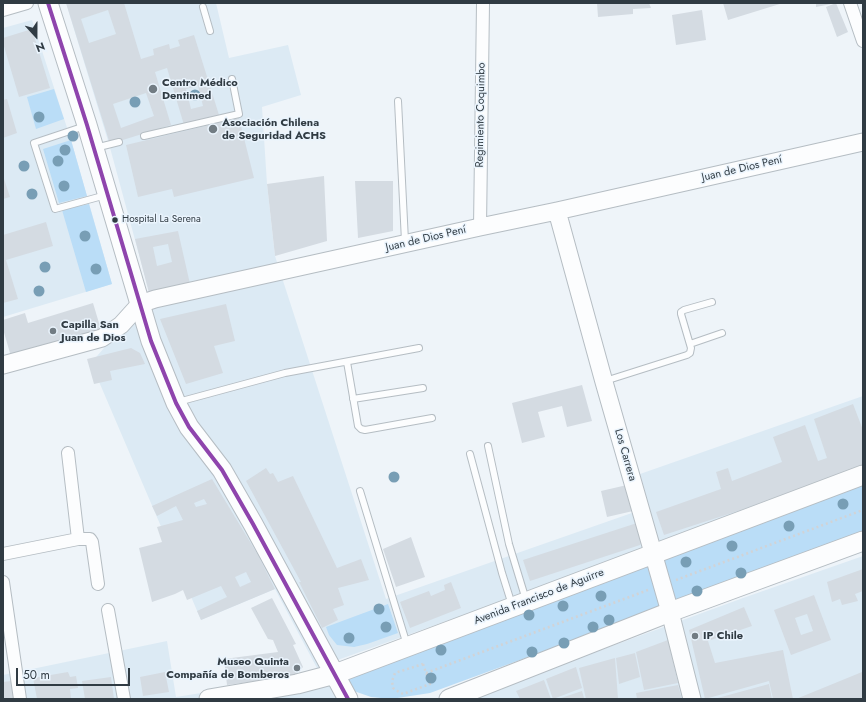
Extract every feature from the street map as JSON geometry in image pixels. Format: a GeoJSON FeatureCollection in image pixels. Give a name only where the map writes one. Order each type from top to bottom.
{"type":"FeatureCollection","features":[{"type":"Feature","properties":{"kind":"main road"},"geometry":{"type":"LineString","coordinates":[[48,3],[72,66],[87,125],[151,341],[176,403],[189,427],[222,470],[348,699]]}},
{"type":"Feature","properties":{"kind":"main road","name":"Juan de Dios Pení"},"geometry":{"type":"LineString","coordinates":[[140,304],[155,299],[863,142]]}},
{"type":"Feature","properties":{"kind":"main road","name":"Los Carrera"},"geometry":{"type":"LineString","coordinates":[[557,211],[604,382],[663,584],[692,699]]}},
{"type":"Feature","properties":{"kind":"main road"},"geometry":{"type":"LineString","coordinates":[[3,365],[102,338],[121,325],[140,304]]}},
{"type":"Feature","properties":{"kind":"main road","name":"Avenida Francisco de Aguirre"},"geometry":{"type":"LineString","coordinates":[[209,699],[297,684],[335,674],[863,475]]}},
{"type":"Feature","properties":{"kind":"main road"},"geometry":{"type":"LineString","coordinates":[[450,699],[670,612],[863,541]]}},
{"type":"Feature","properties":{"kind":"street"},"geometry":{"type":"LineString","coordinates":[[3,10],[27,3]]}},
{"type":"Feature","properties":{"kind":"street","name":"Regimiento Coquimbo"},"geometry":{"type":"LineString","coordinates":[[480,227],[483,3]]}},
{"type":"Feature","properties":{"kind":"street"},"geometry":{"type":"LineString","coordinates":[[850,3],[863,41]]}},
{"type":"Feature","properties":{"kind":"street"},"geometry":{"type":"LineString","coordinates":[[68,453],[78,539]]}},
{"type":"Feature","properties":{"kind":"street"},"geometry":{"type":"LineString","coordinates":[[3,554],[78,539],[90,539],[92,542],[98,584]]}},
{"type":"Feature","properties":{"kind":"street"},"geometry":{"type":"LineString","coordinates":[[3,582],[20,699]]}},
{"type":"Feature","properties":{"kind":"street"},"geometry":{"type":"LineString","coordinates":[[108,610],[124,699]]}},
{"type":"Feature","properties":{"kind":"lane"},"geometry":{"type":"LineString","coordinates":[[203,7],[210,31]]}},
{"type":"Feature","properties":{"kind":"lane"},"geometry":{"type":"LineString","coordinates":[[144,136],[239,114],[232,80]]}},
{"type":"Feature","properties":{"kind":"lane"},"geometry":{"type":"LineString","coordinates":[[398,101],[405,244]]}},
{"type":"Feature","properties":{"kind":"lane"},"geometry":{"type":"LineString","coordinates":[[87,125],[34,143],[55,209],[108,195]]}},
{"type":"Feature","properties":{"kind":"lane"},"geometry":{"type":"LineString","coordinates":[[94,148],[119,142]]}},
{"type":"Feature","properties":{"kind":"lane"},"geometry":{"type":"LineString","coordinates":[[604,382],[687,355],[691,348],[681,314],[684,310],[712,302]]}},
{"type":"Feature","properties":{"kind":"lane"},"geometry":{"type":"LineString","coordinates":[[690,344],[722,333]]}},
{"type":"Feature","properties":{"kind":"lane"},"geometry":{"type":"LineString","coordinates":[[176,403],[285,373],[419,348]]}},
{"type":"Feature","properties":{"kind":"lane"},"geometry":{"type":"LineString","coordinates":[[347,362],[358,426],[361,429],[365,430],[432,418]]}},
{"type":"Feature","properties":{"kind":"lane"},"geometry":{"type":"LineString","coordinates":[[353,399],[423,388]]}},
{"type":"Feature","properties":{"kind":"lane"},"geometry":{"type":"LineString","coordinates":[[488,446],[509,544],[519,604]]}},
{"type":"Feature","properties":{"kind":"lane"},"geometry":{"type":"LineString","coordinates":[[470,454],[502,573],[519,604]]}},
{"type":"Feature","properties":{"kind":"lane"},"geometry":{"type":"LineString","coordinates":[[360,491],[407,646]]}},
{"type":"Feature","properties":{"kind":"path"},"geometry":{"type":"LineString","coordinates":[[426,673],[863,510]]}},
{"type":"Feature","properties":{"kind":"path"},"geometry":{"type":"LineString","coordinates":[[423,664],[426,673],[430,684],[403,694],[393,688],[392,681],[395,673],[423,664]]}},
{"type":"Feature","properties":{"kind":"shaded area"},"geometry":{"type":"Polygon","coordinates":[[[66,3],[216,3],[229,58],[288,45],[301,95],[262,107],[267,184],[275,256],[386,599],[649,507],[640,474],[863,396],[863,472],[332,662],[351,699],[3,699],[3,675],[167,641],[176,697],[295,678],[318,670],[275,589],[201,620],[91,363],[150,295],[109,144],[66,3]]]}},
{"type":"Feature","properties":{"kind":"shaded area"},"geometry":{"type":"Polygon","coordinates":[[[32,20],[71,140],[112,284],[3,317],[3,28],[32,20]]]}},
{"type":"Feature","properties":{"kind":"shaded area"},"geometry":{"type":"Polygon","coordinates":[[[54,89],[64,119],[36,129],[27,97],[54,89]]]}},
{"type":"Feature","properties":{"kind":"shaded area"},"geometry":{"type":"Polygon","coordinates":[[[71,140],[87,196],[59,203],[43,149],[71,140]]]}},
{"type":"Feature","properties":{"kind":"shaded area"},"geometry":{"type":"Polygon","coordinates":[[[89,204],[112,284],[86,292],[62,210],[89,204]]]}},
{"type":"Feature","properties":{"kind":"shaded area"},"geometry":{"type":"Polygon","coordinates":[[[863,483],[863,534],[430,693],[391,699],[371,697],[351,690],[343,676],[863,483]]]}},
{"type":"Feature","properties":{"kind":"shaded area"},"geometry":{"type":"Polygon","coordinates":[[[863,556],[863,699],[467,699],[743,598],[863,556]]]}},
{"type":"Feature","properties":{"kind":"shaded area"},"geometry":{"type":"Polygon","coordinates":[[[388,604],[398,633],[354,647],[337,645],[329,635],[326,627],[388,604]]]}},
{"type":"Feature","properties":{"kind":"building"},"geometry":{"type":"Polygon","coordinates":[[[66,3],[124,3],[141,59],[154,55],[153,49],[169,44],[170,49],[180,46],[178,40],[194,35],[219,115],[184,125],[167,68],[155,72],[171,125],[110,144],[66,3]],[[108,10],[81,19],[89,43],[116,34],[108,10]],[[198,86],[186,89],[191,109],[203,106],[198,86]],[[146,93],[113,104],[121,128],[154,116],[146,93]]]}},
{"type":"Feature","properties":{"kind":"building"},"geometry":{"type":"Polygon","coordinates":[[[597,3],[649,3],[651,8],[633,9],[633,14],[598,17],[597,3]]]}},
{"type":"Feature","properties":{"kind":"building"},"geometry":{"type":"Polygon","coordinates":[[[723,3],[783,3],[728,20],[723,3]]]}},
{"type":"Feature","properties":{"kind":"building"},"geometry":{"type":"Polygon","coordinates":[[[816,3],[831,3],[831,4],[816,7],[816,3]]]}},
{"type":"Feature","properties":{"kind":"building"},"geometry":{"type":"Polygon","coordinates":[[[836,3],[848,32],[837,37],[826,7],[836,3]]]}},
{"type":"Feature","properties":{"kind":"building"},"geometry":{"type":"Polygon","coordinates":[[[702,10],[706,40],[676,45],[672,15],[702,10]]]}},
{"type":"Feature","properties":{"kind":"building"},"geometry":{"type":"Polygon","coordinates":[[[32,29],[50,88],[19,97],[3,43],[3,38],[32,29]]]}},
{"type":"Feature","properties":{"kind":"building"},"geometry":{"type":"Polygon","coordinates":[[[7,99],[17,133],[3,138],[3,100],[7,99]]]}},
{"type":"Feature","properties":{"kind":"building"},"geometry":{"type":"Polygon","coordinates":[[[239,118],[254,178],[174,197],[172,189],[138,197],[126,145],[239,118]]]}},
{"type":"Feature","properties":{"kind":"building"},"geometry":{"type":"Polygon","coordinates":[[[3,176],[10,197],[3,199],[3,176]]]}},
{"type":"Feature","properties":{"kind":"building"},"geometry":{"type":"Polygon","coordinates":[[[324,176],[327,241],[275,256],[267,184],[324,176]]]}},
{"type":"Feature","properties":{"kind":"building"},"geometry":{"type":"Polygon","coordinates":[[[355,181],[393,181],[393,231],[358,238],[355,181]]]}},
{"type":"Feature","properties":{"kind":"building"},"geometry":{"type":"Polygon","coordinates":[[[46,222],[53,246],[6,260],[18,299],[3,303],[3,235],[46,222]]]}},
{"type":"Feature","properties":{"kind":"building"},"geometry":{"type":"Polygon","coordinates":[[[178,231],[190,284],[149,293],[135,239],[178,231]],[[168,244],[153,247],[157,266],[172,262],[168,244]]]}},
{"type":"Feature","properties":{"kind":"building","name":"Capilla San Juan de Dios"},"geometry":{"type":"Polygon","coordinates":[[[93,303],[102,333],[12,360],[3,329],[3,320],[25,313],[28,323],[93,303]]]}},
{"type":"Feature","properties":{"kind":"building"},"geometry":{"type":"Polygon","coordinates":[[[226,304],[235,341],[214,346],[223,373],[186,384],[160,319],[226,304]]]}},
{"type":"Feature","properties":{"kind":"building"},"geometry":{"type":"Polygon","coordinates":[[[131,348],[140,353],[145,364],[110,371],[112,380],[94,384],[87,359],[131,348]]]}},
{"type":"Feature","properties":{"kind":"building"},"geometry":{"type":"Polygon","coordinates":[[[582,385],[592,421],[567,427],[562,406],[538,412],[545,437],[522,443],[512,403],[582,385]]]}},
{"type":"Feature","properties":{"kind":"building"},"geometry":{"type":"Polygon","coordinates":[[[853,404],[863,430],[863,465],[741,510],[664,535],[656,512],[721,489],[716,472],[728,468],[732,481],[782,462],[773,437],[805,425],[818,461],[827,458],[814,419],[853,404]]]}},
{"type":"Feature","properties":{"kind":"building"},"geometry":{"type":"Polygon","coordinates":[[[266,468],[270,474],[273,473],[278,482],[293,476],[337,568],[361,559],[369,580],[338,588],[344,605],[333,609],[338,620],[322,628],[299,582],[301,582],[246,481],[266,468]]]}},
{"type":"Feature","properties":{"kind":"building"},"geometry":{"type":"Polygon","coordinates":[[[212,479],[258,555],[275,589],[201,620],[197,611],[227,597],[221,586],[187,600],[183,590],[152,602],[139,548],[162,542],[157,527],[183,520],[176,506],[157,516],[152,506],[212,479]],[[204,499],[194,503],[196,507],[207,504],[204,499]],[[246,572],[235,577],[240,587],[251,582],[246,572]]]}},
{"type":"Feature","properties":{"kind":"building"},"geometry":{"type":"Polygon","coordinates":[[[627,485],[633,511],[607,517],[601,491],[627,485]]]}},
{"type":"Feature","properties":{"kind":"building"},"geometry":{"type":"Polygon","coordinates":[[[637,523],[643,540],[640,545],[530,581],[523,560],[637,523]]]}},
{"type":"Feature","properties":{"kind":"building"},"geometry":{"type":"Polygon","coordinates":[[[411,537],[425,577],[396,587],[383,549],[411,537]]]}},
{"type":"Feature","properties":{"kind":"building"},"geometry":{"type":"Polygon","coordinates":[[[863,569],[863,591],[855,594],[858,601],[842,605],[840,599],[832,602],[827,582],[863,569]]]}},
{"type":"Feature","properties":{"kind":"building"},"geometry":{"type":"Polygon","coordinates":[[[451,582],[461,608],[410,628],[400,602],[429,591],[431,596],[445,590],[444,585],[451,582]]]}},
{"type":"Feature","properties":{"kind":"building"},"geometry":{"type":"Polygon","coordinates":[[[814,595],[831,640],[791,655],[774,610],[814,595]],[[807,614],[795,618],[801,635],[813,631],[807,614]]]}},
{"type":"Feature","properties":{"kind":"building"},"geometry":{"type":"Polygon","coordinates":[[[272,598],[296,644],[293,645],[303,667],[295,676],[227,685],[224,659],[278,652],[273,640],[268,639],[251,608],[272,598]]]}},
{"type":"Feature","properties":{"kind":"building"},"geometry":{"type":"Polygon","coordinates":[[[744,607],[752,626],[708,641],[715,663],[783,650],[793,699],[773,699],[769,681],[705,699],[689,630],[744,607]]]}},
{"type":"Feature","properties":{"kind":"building"},"geometry":{"type":"Polygon","coordinates":[[[668,640],[678,683],[644,690],[636,652],[668,640]]]}},
{"type":"Feature","properties":{"kind":"building"},"geometry":{"type":"Polygon","coordinates":[[[635,653],[640,677],[619,684],[616,658],[635,653]]]}},
{"type":"Feature","properties":{"kind":"building"},"geometry":{"type":"Polygon","coordinates":[[[615,658],[618,699],[586,699],[579,668],[615,658]]]}},
{"type":"Feature","properties":{"kind":"building"},"geometry":{"type":"Polygon","coordinates":[[[576,667],[582,688],[553,699],[546,679],[576,667]]]}},
{"type":"Feature","properties":{"kind":"building"},"geometry":{"type":"Polygon","coordinates":[[[68,672],[70,677],[76,676],[78,688],[70,689],[71,699],[37,699],[33,678],[68,672]]]}},
{"type":"Feature","properties":{"kind":"building"},"geometry":{"type":"Polygon","coordinates":[[[165,672],[169,692],[143,696],[140,677],[165,672]]]}},
{"type":"Feature","properties":{"kind":"building"},"geometry":{"type":"Polygon","coordinates":[[[862,672],[863,699],[796,699],[862,672]]]}},
{"type":"Feature","properties":{"kind":"building"},"geometry":{"type":"Polygon","coordinates":[[[111,677],[114,699],[85,699],[82,681],[111,677]]]}},
{"type":"Feature","properties":{"kind":"building"},"geometry":{"type":"Polygon","coordinates":[[[544,680],[551,699],[520,699],[516,691],[544,680]]]}},
{"type":"Feature","properties":{"kind":"building"},"geometry":{"type":"Polygon","coordinates":[[[11,681],[15,699],[3,699],[3,682],[11,681]]]}},
{"type":"Feature","properties":{"kind":"building"},"geometry":{"type":"Polygon","coordinates":[[[769,684],[772,699],[714,699],[769,684]]]}},
{"type":"Feature","properties":{"kind":"building"},"geometry":{"type":"Polygon","coordinates":[[[678,685],[682,699],[637,699],[636,693],[678,685]]]}},
{"type":"Feature","properties":{"kind":"building"},"geometry":{"type":"Polygon","coordinates":[[[582,691],[584,698],[581,699],[558,699],[582,691]]]}},
{"type":"Feature","properties":{"kind":"transit line"},"geometry":{"type":"LineString","coordinates":[[48,3],[87,125],[151,341],[176,403],[189,427],[222,470],[348,699]]}},
{"type":"Feature","properties":{"kind":"place","name":"Centro Médico Dentimed"},"geometry":{"type":"Point","coordinates":[153,89]}},
{"type":"Feature","properties":{"kind":"place","name":"Asociación Chilena de Seguridad ACHS"},"geometry":{"type":"Point","coordinates":[213,129]}},
{"type":"Feature","properties":{"kind":"place","name":"Hospital La Serena"},"geometry":{"type":"Point","coordinates":[115,220]}},
{"type":"Feature","properties":{"kind":"place","name":"Capilla San Juan de Dios"},"geometry":{"type":"Point","coordinates":[53,331]}},
{"type":"Feature","properties":{"kind":"place","name":"IP Chile"},"geometry":{"type":"Point","coordinates":[695,636]}},
{"type":"Feature","properties":{"kind":"place","name":"Museo Quinta Compañía de Bomberos"},"geometry":{"type":"Point","coordinates":[297,668]}}]}
